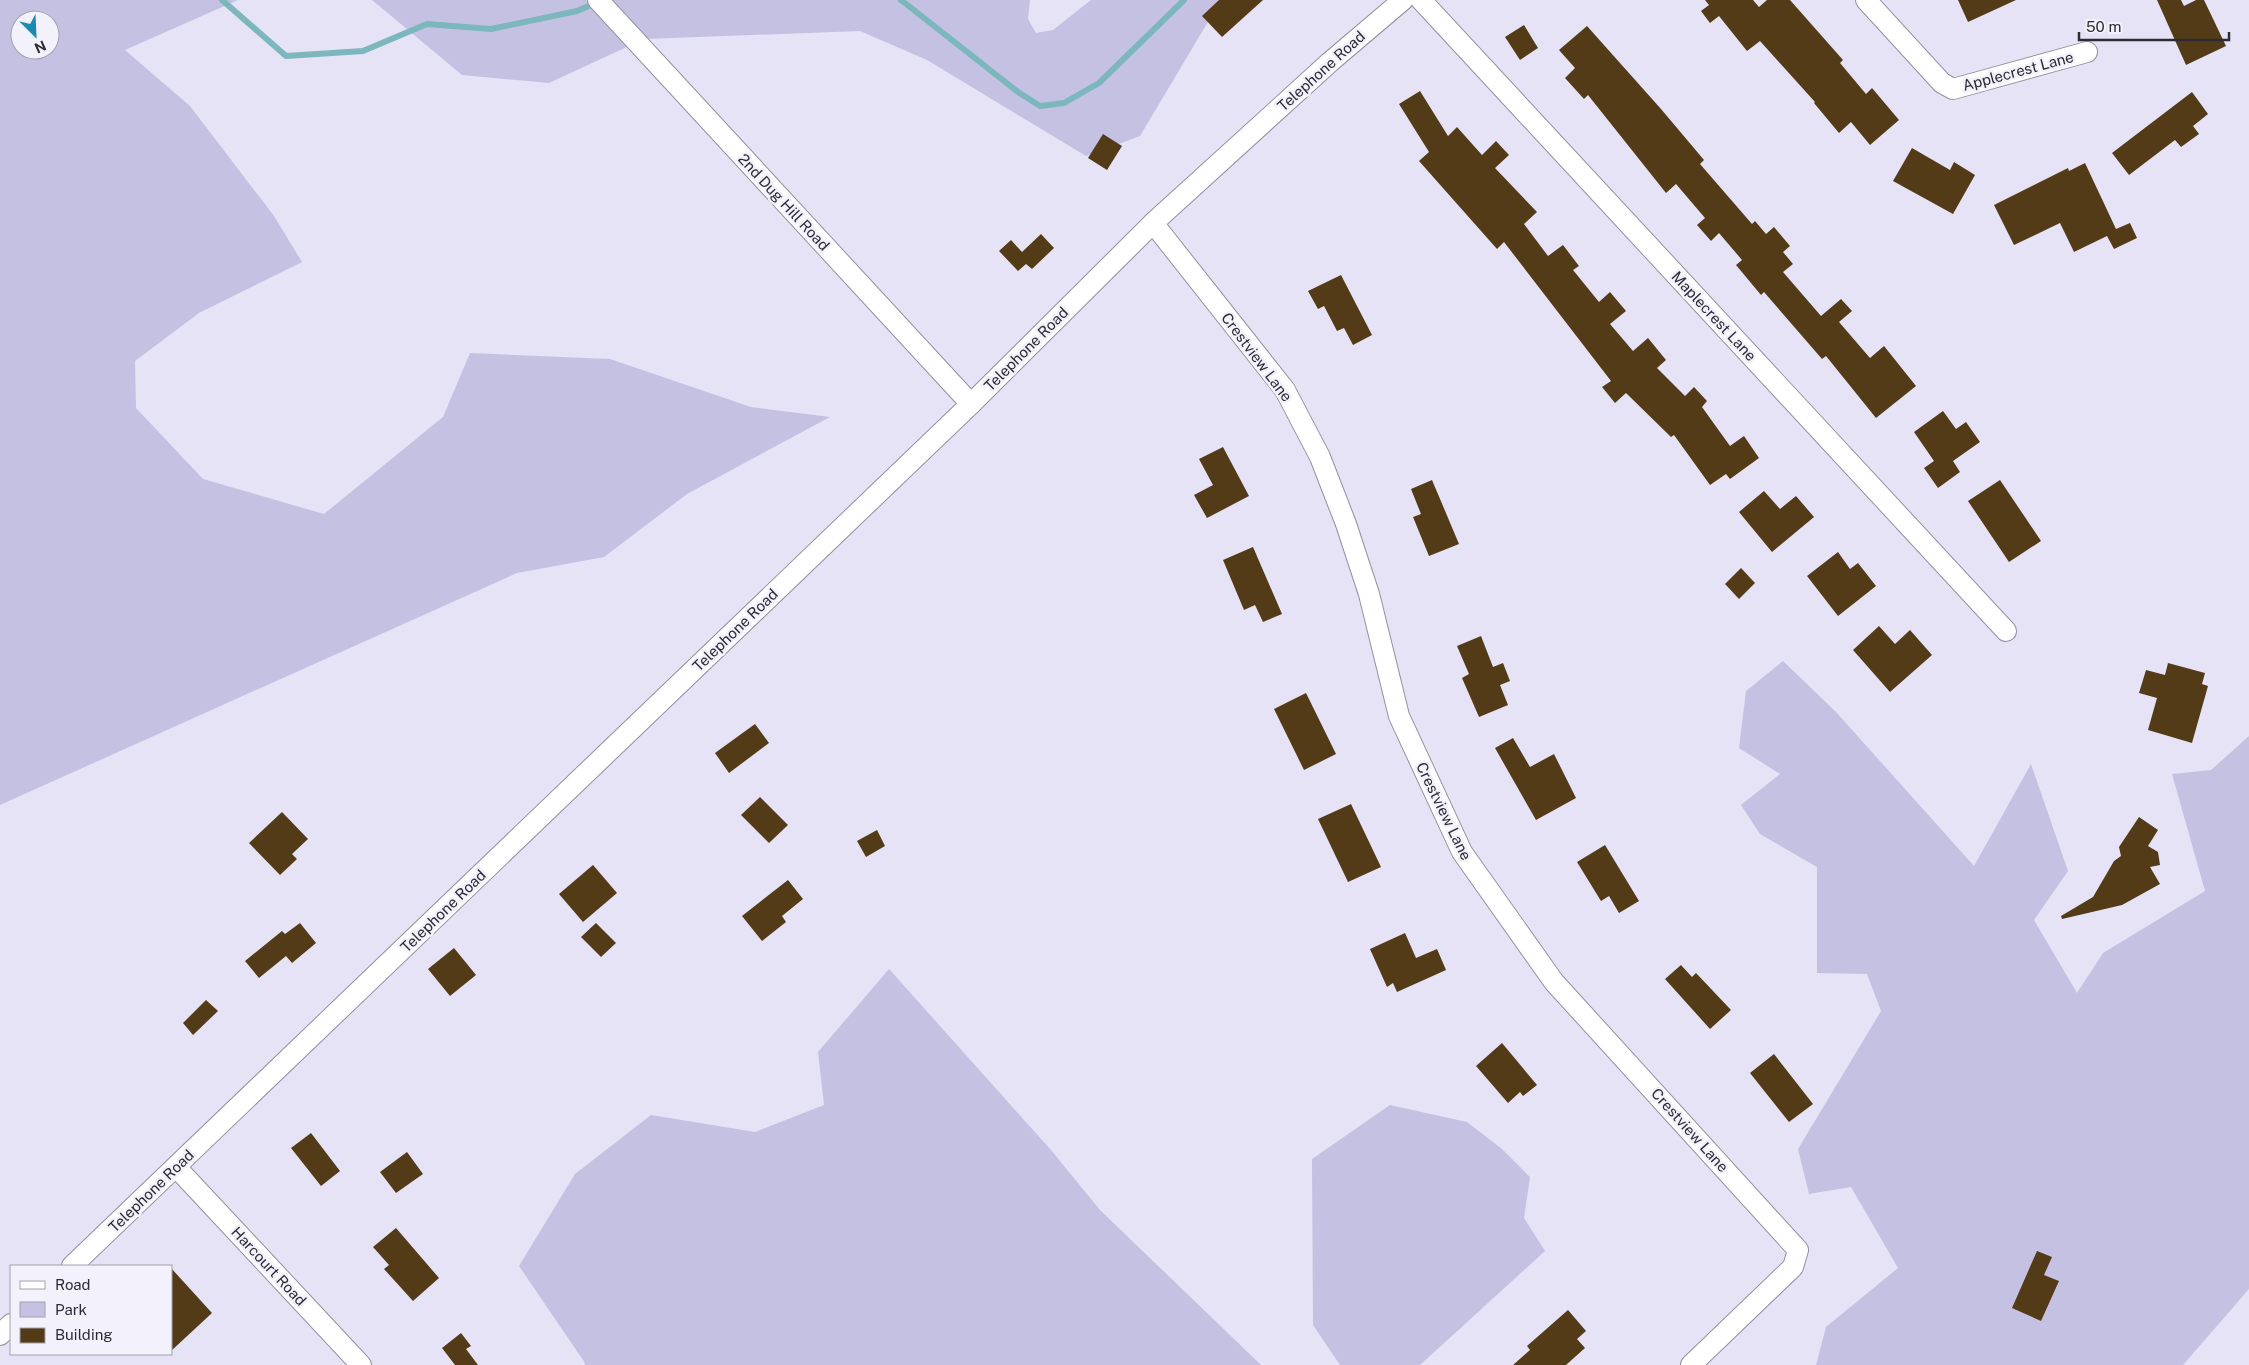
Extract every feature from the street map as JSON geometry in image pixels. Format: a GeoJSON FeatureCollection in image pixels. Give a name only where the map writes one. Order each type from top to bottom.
{"type":"FeatureCollection","features":[{"type":"Feature","properties":{"kind":"street","name":"2nd Dug Hill Road"},"geometry":{"type":"LineString","coordinates":[[598,0],[970,404]]}},
{"type":"Feature","properties":{"kind":"street","name":"Telephone Road"},"geometry":{"type":"LineString","coordinates":[[73,1265],[970,404],[1153,223],[1330,62],[1402,0]]}},
{"type":"Feature","properties":{"kind":"street","name":"Maplecrest Lane"},"geometry":{"type":"LineString","coordinates":[[1421,0],[2006,631]]}},
{"type":"Feature","properties":{"kind":"street","name":"Applecrest Lane"},"geometry":{"type":"LineString","coordinates":[[1866,0],[1942,83],[1953,89],[2087,52]]}},
{"type":"Feature","properties":{"kind":"street","name":"Crestview Lane"},"geometry":{"type":"LineString","coordinates":[[1153,223],[1285,390],[1320,457],[1346,524],[1369,594],[1399,716],[1462,852],[1554,982],[1798,1250],[1793,1267],[1691,1365]]}},
{"type":"Feature","properties":{"kind":"street","name":"Harcourt Road"},"geometry":{"type":"LineString","coordinates":[[176,1167],[361,1365]]}},
{"type":"Feature","properties":{"kind":"street"},"geometry":{"type":"LineString","coordinates":[[0,1335],[10,1325]]}},
{"type":"Feature","properties":{"kind":"green space"},"geometry":{"type":"Polygon","coordinates":[[[0,0],[238,0],[125,50],[190,106],[274,216],[302,262],[199,313],[135,361],[136,408],[203,479],[324,514],[443,417],[470,353],[610,359],[751,407],[830,417],[687,494],[604,557],[517,573],[0,805],[0,0]]]}},
{"type":"Feature","properties":{"kind":"green space"},"geometry":{"type":"Polygon","coordinates":[[[372,0],[1030,0],[1028,19],[1036,33],[1053,30],[1091,0],[1221,0],[1140,136],[1086,156],[927,60],[860,31],[644,39],[549,83],[462,75],[372,0]]]}},
{"type":"Feature","properties":{"kind":"green space"},"geometry":{"type":"Polygon","coordinates":[[[1783,661],[1836,712],[1974,866],[2031,764],[2068,871],[2034,920],[2077,993],[2103,953],[2205,891],[2172,774],[2211,770],[2249,736],[2249,1289],[2183,1365],[1816,1365],[1826,1327],[1898,1268],[1851,1187],[1809,1194],[1798,1149],[1881,1011],[1867,974],[1817,973],[1817,867],[1760,834],[1741,805],[1780,774],[1739,748],[1746,691],[1783,661]]]}},
{"type":"Feature","properties":{"kind":"green space"},"geometry":{"type":"Polygon","coordinates":[[[889,969],[1051,1150],[1100,1210],[1261,1365],[584,1365],[585,1363],[519,1266],[575,1174],[651,1115],[755,1132],[824,1105],[818,1052],[889,969]]]}},
{"type":"Feature","properties":{"kind":"green space"},"geometry":{"type":"Polygon","coordinates":[[[1390,1105],[1467,1122],[1502,1149],[1530,1177],[1524,1218],[1545,1251],[1420,1365],[1340,1365],[1313,1325],[1312,1159],[1390,1105]]]}},
{"type":"Feature","properties":{"kind":"building"},"geometry":{"type":"Polygon","coordinates":[[[1219,0],[1263,0],[1222,37],[1202,16],[1219,0]]]}},
{"type":"Feature","properties":{"kind":"building"},"geometry":{"type":"Polygon","coordinates":[[[1705,0],[1753,0],[1759,7],[1767,0],[1790,0],[1843,60],[1840,63],[1866,94],[1872,88],[1899,120],[1870,145],[1851,122],[1839,133],[1815,102],[1760,41],[1747,51],[1719,16],[1710,23],[1701,11],[1709,5],[1705,0]]]}},
{"type":"Feature","properties":{"kind":"building"},"geometry":{"type":"Polygon","coordinates":[[[1958,0],[2016,0],[1968,22],[1958,0]]]}},
{"type":"Feature","properties":{"kind":"building"},"geometry":{"type":"Polygon","coordinates":[[[2157,0],[2181,0],[2184,6],[2196,0],[2204,0],[2226,46],[2186,65],[2157,0]]]}},
{"type":"Feature","properties":{"kind":"building"},"geometry":{"type":"Polygon","coordinates":[[[1524,25],[1538,48],[1520,60],[1505,37],[1524,25]]]}},
{"type":"Feature","properties":{"kind":"building"},"geometry":{"type":"Polygon","coordinates":[[[1587,26],[1704,160],[1700,164],[1752,224],[1755,221],[1766,234],[1774,227],[1790,246],[1783,252],[1793,264],[1783,272],[1821,316],[1841,299],[1852,311],[1839,322],[1870,358],[1884,346],[1916,386],[1876,418],[1826,356],[1822,359],[1764,292],[1761,295],[1736,265],[1742,260],[1719,233],[1711,241],[1697,225],[1705,218],[1676,184],[1666,193],[1588,95],[1584,99],[1565,78],[1575,68],[1559,50],[1587,26]]]}},
{"type":"Feature","properties":{"kind":"building"},"geometry":{"type":"Polygon","coordinates":[[[1420,91],[1448,136],[1457,127],[1482,155],[1496,141],[1509,155],[1495,168],[1537,212],[1524,224],[1548,256],[1563,245],[1579,266],[1573,270],[1599,302],[1610,292],[1626,311],[1610,324],[1633,351],[1648,338],[1666,360],[1657,368],[1685,396],[1694,387],[1707,401],[1702,407],[1730,446],[1744,436],[1759,458],[1730,479],[1726,474],[1710,485],[1674,435],[1671,437],[1626,393],[1615,403],[1602,387],[1611,381],[1504,242],[1497,249],[1419,161],[1429,152],[1399,104],[1420,91]]]}},
{"type":"Feature","properties":{"kind":"building"},"geometry":{"type":"Polygon","coordinates":[[[2192,92],[2208,114],[2193,126],[2199,134],[2181,147],[2175,140],[2129,175],[2112,153],[2192,92]]]}},
{"type":"Feature","properties":{"kind":"building"},"geometry":{"type":"Polygon","coordinates":[[[1103,134],[1122,146],[1107,170],[1088,158],[1103,134]]]}},
{"type":"Feature","properties":{"kind":"building"},"geometry":{"type":"Polygon","coordinates":[[[1912,148],[1950,170],[1954,162],[1975,175],[1953,214],[1893,181],[1912,148]]]}},
{"type":"Feature","properties":{"kind":"building"},"geometry":{"type":"Polygon","coordinates":[[[2085,163],[2116,229],[2130,223],[2137,238],[2114,249],[2107,236],[2074,252],[2060,223],[2014,245],[1994,205],[2068,168],[2069,171],[2085,163]]]}},
{"type":"Feature","properties":{"kind":"building"},"geometry":{"type":"Polygon","coordinates":[[[1041,234],[1054,248],[1032,269],[1026,264],[1018,271],[999,251],[1011,240],[1022,252],[1041,234]]]}},
{"type":"Feature","properties":{"kind":"building"},"geometry":{"type":"Polygon","coordinates":[[[1341,275],[1372,335],[1353,345],[1344,328],[1337,331],[1324,306],[1318,309],[1308,291],[1341,275]]]}},
{"type":"Feature","properties":{"kind":"building"},"geometry":{"type":"Polygon","coordinates":[[[1943,411],[1956,429],[1966,422],[1980,442],[1953,461],[1960,472],[1938,488],[1924,468],[1934,461],[1914,432],[1943,411]]]}},
{"type":"Feature","properties":{"kind":"building"},"geometry":{"type":"Polygon","coordinates":[[[1223,447],[1249,496],[1207,518],[1194,495],[1213,485],[1199,459],[1223,447]]]}},
{"type":"Feature","properties":{"kind":"building"},"geometry":{"type":"Polygon","coordinates":[[[1432,480],[1459,544],[1429,556],[1413,517],[1421,514],[1411,489],[1432,480]]]}},
{"type":"Feature","properties":{"kind":"building"},"geometry":{"type":"Polygon","coordinates":[[[2000,480],[2041,541],[2009,562],[1968,501],[2000,480]]]}},
{"type":"Feature","properties":{"kind":"building"},"geometry":{"type":"Polygon","coordinates":[[[1764,491],[1780,509],[1796,496],[1814,517],[1772,552],[1739,512],[1764,491]]]}},
{"type":"Feature","properties":{"kind":"building"},"geometry":{"type":"Polygon","coordinates":[[[1253,547],[1282,614],[1263,622],[1255,605],[1244,610],[1223,560],[1253,547]]]}},
{"type":"Feature","properties":{"kind":"building"},"geometry":{"type":"Polygon","coordinates":[[[1838,552],[1850,569],[1858,563],[1876,586],[1838,616],[1807,576],[1838,552]]]}},
{"type":"Feature","properties":{"kind":"building"},"geometry":{"type":"Polygon","coordinates":[[[1741,568],[1755,583],[1739,599],[1725,584],[1741,568]]]}},
{"type":"Feature","properties":{"kind":"building"},"geometry":{"type":"Polygon","coordinates":[[[1879,626],[1895,644],[1910,630],[1932,655],[1890,692],[1853,650],[1879,626]]]}},
{"type":"Feature","properties":{"kind":"building"},"geometry":{"type":"Polygon","coordinates":[[[1481,636],[1493,667],[1503,663],[1510,681],[1500,685],[1508,705],[1479,717],[1462,678],[1469,674],[1457,646],[1481,636]]]}},
{"type":"Feature","properties":{"kind":"building"},"geometry":{"type":"Polygon","coordinates":[[[2168,663],[2205,673],[2202,684],[2208,686],[2192,743],[2148,730],[2157,698],[2139,693],[2146,670],[2165,675],[2168,663]]]}},
{"type":"Feature","properties":{"kind":"building"},"geometry":{"type":"Polygon","coordinates":[[[1306,693],[1336,754],[1304,770],[1274,709],[1306,693]]]}},
{"type":"Feature","properties":{"kind":"building"},"geometry":{"type":"Polygon","coordinates":[[[755,724],[769,743],[729,773],[715,753],[755,724]]]}},
{"type":"Feature","properties":{"kind":"building"},"geometry":{"type":"Polygon","coordinates":[[[1513,738],[1530,767],[1554,754],[1576,798],[1536,820],[1495,748],[1513,738]]]}},
{"type":"Feature","properties":{"kind":"building"},"geometry":{"type":"Polygon","coordinates":[[[760,797],[788,825],[769,843],[741,815],[760,797]]]}},
{"type":"Feature","properties":{"kind":"building"},"geometry":{"type":"Polygon","coordinates":[[[1351,804],[1381,867],[1348,882],[1318,819],[1351,804]]]}},
{"type":"Feature","properties":{"kind":"building"},"geometry":{"type":"Polygon","coordinates":[[[282,812],[308,839],[292,854],[297,859],[280,875],[249,843],[282,812]]]}},
{"type":"Feature","properties":{"kind":"building"},"geometry":{"type":"Polygon","coordinates":[[[2139,817],[2158,830],[2148,846],[2158,852],[2160,865],[2150,867],[2160,884],[2122,905],[2062,919],[2061,916],[2093,897],[2114,861],[2121,856],[2119,847],[2139,817]]]}},
{"type":"Feature","properties":{"kind":"building"},"geometry":{"type":"Polygon","coordinates":[[[877,830],[885,846],[866,857],[857,841],[877,830]]]}},
{"type":"Feature","properties":{"kind":"building"},"geometry":{"type":"Polygon","coordinates":[[[1605,845],[1639,901],[1619,913],[1609,896],[1601,901],[1577,862],[1605,845]]]}},
{"type":"Feature","properties":{"kind":"building"},"geometry":{"type":"Polygon","coordinates":[[[593,865],[617,893],[583,922],[559,894],[593,865]]]}},
{"type":"Feature","properties":{"kind":"building"},"geometry":{"type":"Polygon","coordinates":[[[788,880],[803,899],[782,916],[786,922],[762,941],[742,916],[788,880]]]}},
{"type":"Feature","properties":{"kind":"building"},"geometry":{"type":"Polygon","coordinates":[[[300,923],[316,943],[292,963],[286,956],[259,978],[245,961],[282,931],[285,934],[300,923]]]}},
{"type":"Feature","properties":{"kind":"building"},"geometry":{"type":"Polygon","coordinates":[[[596,923],[616,943],[601,957],[581,937],[596,923]]]}},
{"type":"Feature","properties":{"kind":"building"},"geometry":{"type":"Polygon","coordinates":[[[1405,933],[1416,958],[1437,949],[1446,970],[1397,992],[1393,983],[1387,987],[1370,949],[1405,933]]]}},
{"type":"Feature","properties":{"kind":"building"},"geometry":{"type":"Polygon","coordinates":[[[454,948],[476,975],[450,996],[428,969],[454,948]]]}},
{"type":"Feature","properties":{"kind":"building"},"geometry":{"type":"Polygon","coordinates":[[[1681,965],[1692,977],[1696,973],[1731,1010],[1710,1029],[1665,979],[1681,965]]]}},
{"type":"Feature","properties":{"kind":"building"},"geometry":{"type":"Polygon","coordinates":[[[206,1000],[218,1011],[193,1035],[183,1023],[206,1000]]]}},
{"type":"Feature","properties":{"kind":"building"},"geometry":{"type":"Polygon","coordinates":[[[1502,1043],[1537,1085],[1523,1096],[1520,1092],[1508,1103],[1476,1066],[1502,1043]]]}},
{"type":"Feature","properties":{"kind":"building"},"geometry":{"type":"Polygon","coordinates":[[[1774,1054],[1813,1104],[1789,1122],[1750,1073],[1774,1054]]]}},
{"type":"Feature","properties":{"kind":"building"},"geometry":{"type":"Polygon","coordinates":[[[311,1133],[340,1171],[321,1186],[291,1148],[311,1133]]]}},
{"type":"Feature","properties":{"kind":"building"},"geometry":{"type":"Polygon","coordinates":[[[407,1152],[423,1174],[396,1193],[380,1172],[407,1152]]]}},
{"type":"Feature","properties":{"kind":"building"},"geometry":{"type":"Polygon","coordinates":[[[396,1228],[439,1278],[413,1301],[384,1269],[389,1265],[373,1247],[396,1228]]]}},
{"type":"Feature","properties":{"kind":"building"},"geometry":{"type":"Polygon","coordinates":[[[2037,1251],[2052,1257],[2044,1275],[2059,1281],[2041,1321],[2012,1308],[2037,1251]]]}},
{"type":"Feature","properties":{"kind":"building"},"geometry":{"type":"Polygon","coordinates":[[[172,1269],[212,1313],[172,1350],[172,1269]]]}},
{"type":"Feature","properties":{"kind":"building"},"geometry":{"type":"Polygon","coordinates":[[[1568,1310],[1586,1331],[1577,1339],[1585,1348],[1566,1365],[1513,1365],[1530,1350],[1527,1346],[1568,1310]]]}},
{"type":"Feature","properties":{"kind":"building"},"geometry":{"type":"Polygon","coordinates":[[[461,1333],[471,1346],[466,1349],[478,1365],[455,1365],[442,1348],[461,1333]]]}},
{"type":"Feature","properties":{"kind":"waterway"},"geometry":{"type":"LineString","coordinates":[[222,0],[286,56],[363,51],[427,24],[491,29],[577,11],[598,2]]}},
{"type":"Feature","properties":{"kind":"waterway"},"geometry":{"type":"LineString","coordinates":[[901,0],[1018,92],[1040,106],[1064,103],[1099,83],[1184,0]]}}]}
